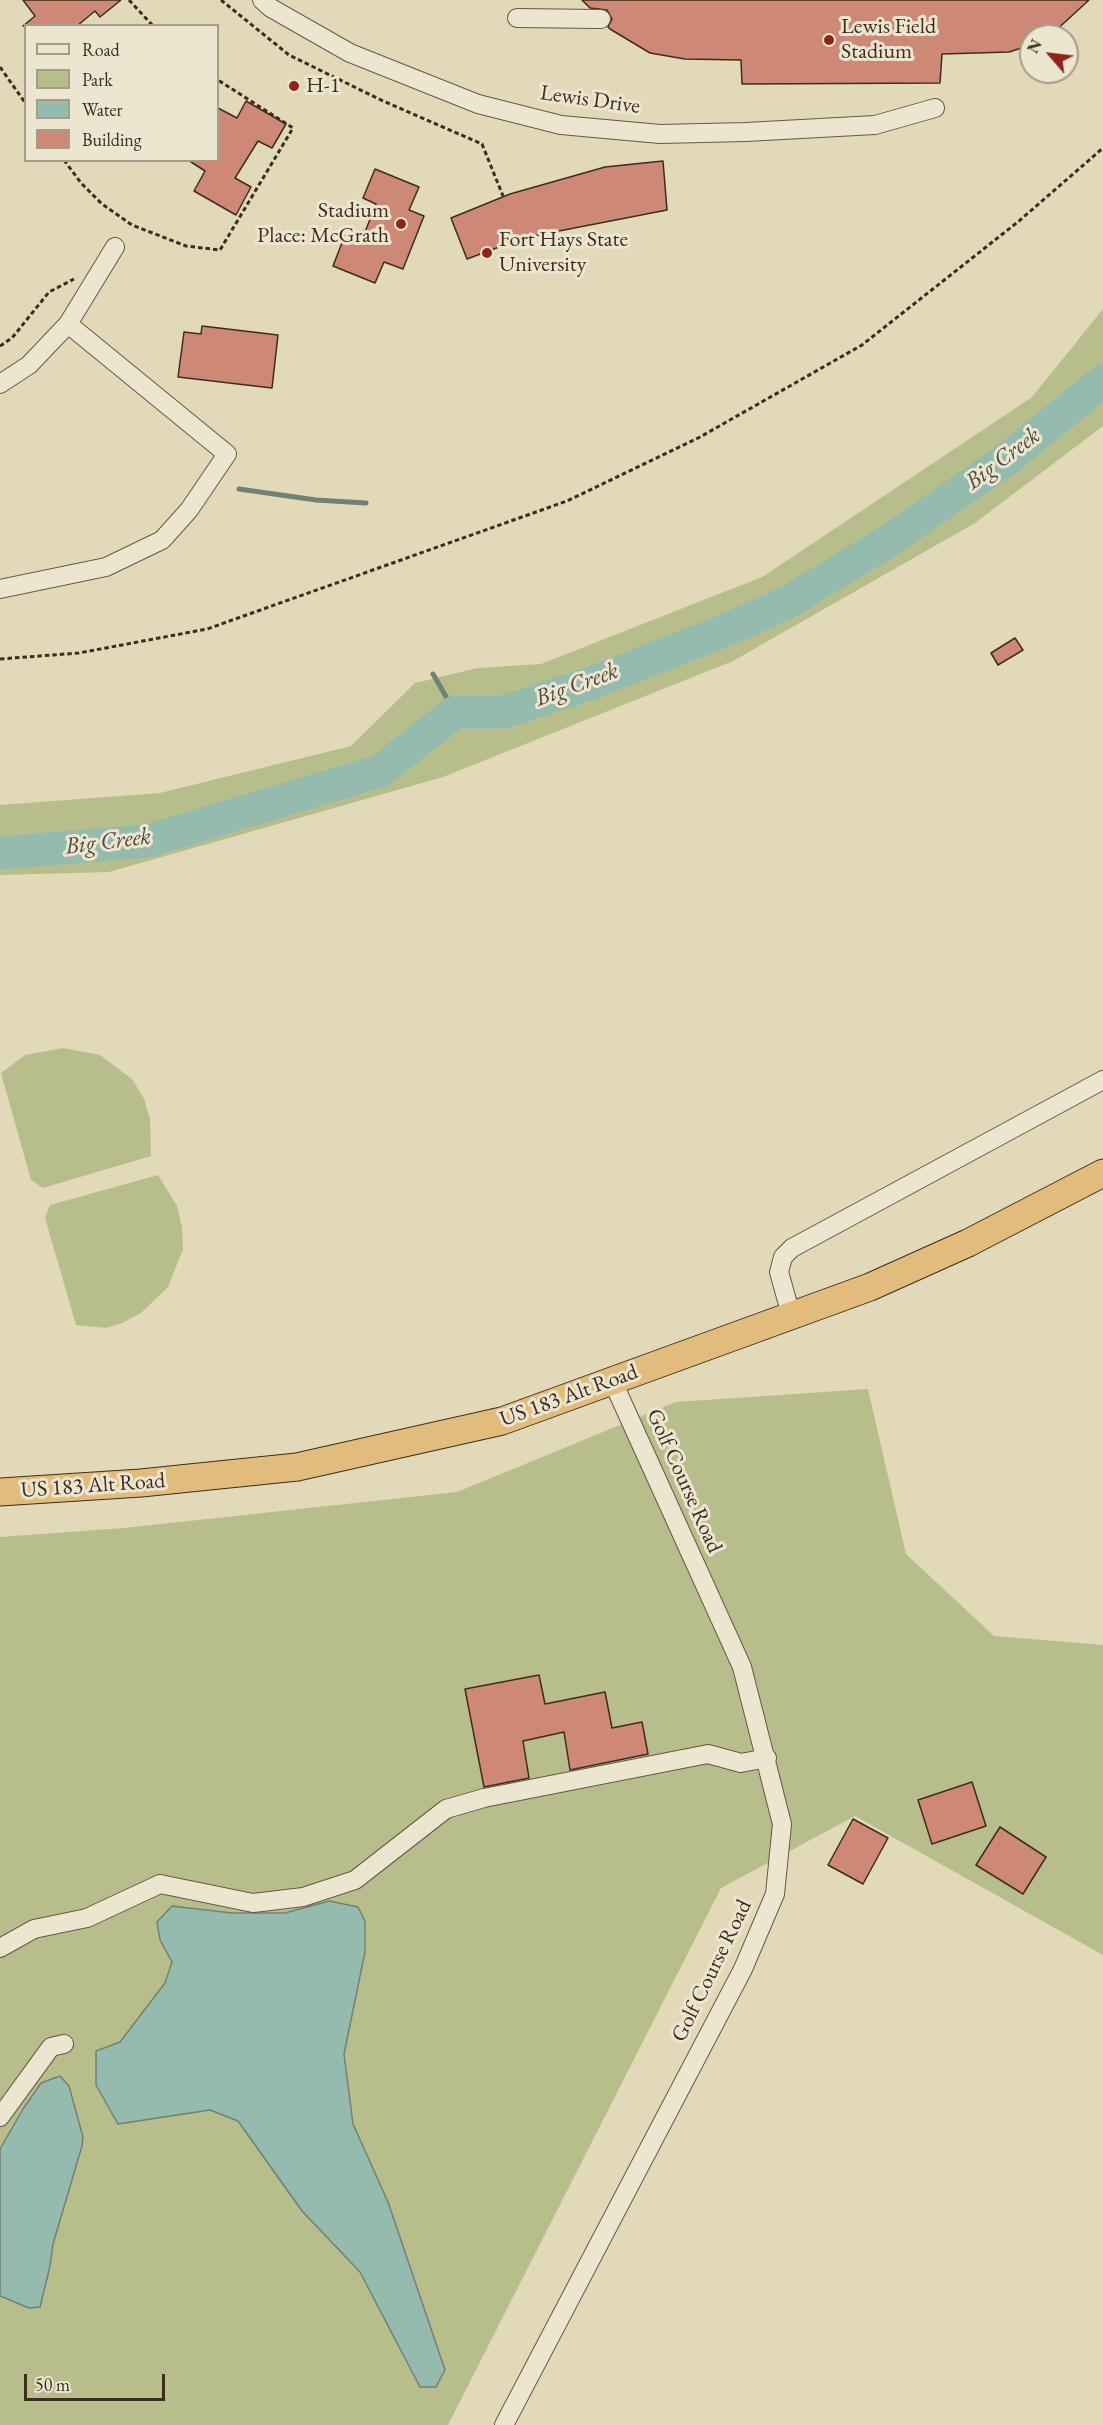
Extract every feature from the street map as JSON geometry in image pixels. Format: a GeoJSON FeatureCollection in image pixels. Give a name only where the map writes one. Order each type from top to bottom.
{"type":"FeatureCollection","features":[{"type":"Feature","properties":{"kind":"highway","name":"US 183 Alt Road"},"geometry":{"type":"LineString","coordinates":[[0,1492],[141,1483],[297,1467],[502,1421],[870,1287],[968,1243],[1103,1173]]}},
{"type":"Feature","properties":{"kind":"street","name":"Lewis Drive"},"geometry":{"type":"LineString","coordinates":[[262,0],[271,8],[350,53],[478,104],[561,125],[660,134],[746,132],[875,125],[935,108]]}},
{"type":"Feature","properties":{"kind":"street"},"geometry":{"type":"LineString","coordinates":[[517,18],[601,19]]}},
{"type":"Feature","properties":{"kind":"street"},"geometry":{"type":"LineString","coordinates":[[0,384],[29,365],[68,324],[115,247]]}},
{"type":"Feature","properties":{"kind":"street"},"geometry":{"type":"LineString","coordinates":[[0,588],[106,567],[162,540],[189,510],[227,454],[68,324]]}},
{"type":"Feature","properties":{"kind":"street"},"geometry":{"type":"LineString","coordinates":[[791,1315],[779,1272],[783,1257],[792,1248],[1103,1080]]}},
{"type":"Feature","properties":{"kind":"street","name":"Golf Course Road"},"geometry":{"type":"LineString","coordinates":[[504,2425],[743,1969],[775,1894],[782,1824],[742,1667],[612,1380]]}},
{"type":"Feature","properties":{"kind":"street"},"geometry":{"type":"LineString","coordinates":[[0,1948],[34,1929],[87,1918],[160,1884],[253,1903],[303,1897],[355,1880],[446,1809],[484,1798],[708,1754],[741,1763],[767,1758]]}},
{"type":"Feature","properties":{"kind":"street"},"geometry":{"type":"LineString","coordinates":[[0,2117],[51,2047],[64,2044]]}},
{"type":"Feature","properties":{"kind":"path"},"geometry":{"type":"LineString","coordinates":[[129,0],[151,24]]}},
{"type":"Feature","properties":{"kind":"path"},"geometry":{"type":"LineString","coordinates":[[221,0],[290,54],[381,100],[482,144],[504,196]]}},
{"type":"Feature","properties":{"kind":"path"},"geometry":{"type":"LineString","coordinates":[[0,68],[24,101]]}},
{"type":"Feature","properties":{"kind":"path"},"geometry":{"type":"LineString","coordinates":[[65,162],[81,183],[102,204],[132,225],[186,246],[220,250],[293,128],[219,81]]}},
{"type":"Feature","properties":{"kind":"path"},"geometry":{"type":"LineString","coordinates":[[0,659],[78,653],[207,629],[567,501],[700,437],[862,345],[1019,221],[1103,148]]}},
{"type":"Feature","properties":{"kind":"path"},"geometry":{"type":"LineString","coordinates":[[0,346],[12,338],[49,292],[89,273],[98,276]]}},
{"type":"Feature","properties":{"kind":"green space"},"geometry":{"type":"Polygon","coordinates":[[[1103,309],[1103,426],[975,523],[733,661],[443,777],[109,872],[0,875],[0,805],[160,793],[351,746],[415,683],[478,668],[541,664],[762,577],[1032,397],[1103,309]]]}},
{"type":"Feature","properties":{"kind":"green space"},"geometry":{"type":"Polygon","coordinates":[[[63,1048],[100,1055],[132,1079],[144,1099],[150,1119],[151,1156],[43,1188],[31,1180],[1,1073],[25,1055],[63,1048]]]}},
{"type":"Feature","properties":{"kind":"green space"},"geometry":{"type":"Polygon","coordinates":[[[158,1175],[177,1206],[182,1227],[183,1249],[168,1287],[141,1313],[122,1323],[106,1328],[76,1325],[45,1218],[50,1205],[158,1175]]]}},
{"type":"Feature","properties":{"kind":"green space"},"geometry":{"type":"Polygon","coordinates":[[[868,1389],[906,1554],[994,1636],[1103,1645],[1103,1955],[855,1816],[721,1888],[448,2425],[0,2425],[0,1537],[124,1528],[457,1492],[676,1402],[868,1389]]]}},
{"type":"Feature","properties":{"kind":"water"},"geometry":{"type":"Polygon","coordinates":[[[329,1901],[358,1907],[365,1921],[365,1952],[344,2054],[353,2124],[388,2202],[445,2370],[436,2387],[420,2387],[360,2272],[302,2211],[238,2121],[210,2110],[118,2124],[96,2085],[96,2051],[120,2042],[165,1983],[172,1962],[160,1940],[157,1922],[172,1906],[232,1913],[285,1913],[329,1901]]]}},
{"type":"Feature","properties":{"kind":"water"},"geometry":{"type":"Polygon","coordinates":[[[60,2076],[69,2086],[83,2137],[82,2146],[53,2244],[40,2307],[29,2308],[0,2296],[0,2149],[41,2083],[60,2076]]]}},
{"type":"Feature","properties":{"kind":"building"},"geometry":{"type":"Polygon","coordinates":[[[23,0],[121,0],[100,17],[95,11],[79,24],[25,24],[35,16],[23,0]]]}},
{"type":"Feature","properties":{"kind":"building","name":"Lewis Field Stadium"},"geometry":{"type":"Polygon","coordinates":[[[582,0],[1089,0],[1063,24],[1019,24],[1019,49],[1009,52],[942,54],[940,83],[742,84],[741,60],[685,59],[650,53],[608,27],[612,19],[607,10],[590,8],[582,0]]]}},
{"type":"Feature","properties":{"kind":"building"},"geometry":{"type":"Polygon","coordinates":[[[246,101],[286,124],[272,148],[258,141],[235,178],[251,187],[236,215],[194,191],[205,171],[191,162],[219,162],[219,109],[237,118],[246,101]]]}},
{"type":"Feature","properties":{"kind":"building"},"geometry":{"type":"Polygon","coordinates":[[[663,161],[667,210],[523,238],[467,259],[451,218],[510,194],[605,167],[663,161]]]}},
{"type":"Feature","properties":{"kind":"building","name":"Stadium Place: McGrath"},"geometry":{"type":"Polygon","coordinates":[[[375,169],[419,187],[409,210],[424,216],[403,269],[384,262],[375,283],[333,266],[345,235],[358,240],[362,231],[365,232],[376,204],[363,198],[375,169]]]}},
{"type":"Feature","properties":{"kind":"building"},"geometry":{"type":"Polygon","coordinates":[[[202,326],[278,335],[272,388],[178,377],[184,332],[201,334],[202,326]]]}},
{"type":"Feature","properties":{"kind":"building"},"geometry":{"type":"Polygon","coordinates":[[[1015,638],[1023,650],[998,665],[991,653],[1015,638]]]}},
{"type":"Feature","properties":{"kind":"building"},"geometry":{"type":"Polygon","coordinates":[[[539,1675],[545,1704],[605,1692],[612,1728],[642,1722],[648,1754],[570,1770],[564,1732],[523,1741],[529,1778],[484,1787],[465,1689],[539,1675]]]}},
{"type":"Feature","properties":{"kind":"building"},"geometry":{"type":"Polygon","coordinates":[[[972,1782],[986,1826],[932,1844],[918,1800],[972,1782]]]}},
{"type":"Feature","properties":{"kind":"building"},"geometry":{"type":"Polygon","coordinates":[[[853,1819],[888,1838],[863,1884],[828,1865],[853,1819]]]}},
{"type":"Feature","properties":{"kind":"building"},"geometry":{"type":"Polygon","coordinates":[[[1000,1827],[1046,1857],[1023,1894],[976,1865],[1000,1827]]]}},
{"type":"Feature","properties":{"kind":"waterway","name":"Big Creek"},"geometry":{"type":"LineString","coordinates":[[0,853],[147,841],[380,771],[455,712],[504,712],[591,683],[724,631],[790,601],[891,539],[1007,459],[1103,381]]}},
{"type":"Feature","properties":{"kind":"waterway"},"geometry":{"type":"LineString","coordinates":[[239,489],[316,500],[366,503]]}},
{"type":"Feature","properties":{"kind":"waterway"},"geometry":{"type":"LineString","coordinates":[[433,674],[455,712]]}},
{"type":"Feature","properties":{"kind":"place","name":"Lewis Field Stadium"},"geometry":{"type":"Point","coordinates":[829,40]}},
{"type":"Feature","properties":{"kind":"place","name":"H-1"},"geometry":{"type":"Point","coordinates":[294,86]}},
{"type":"Feature","properties":{"kind":"place","name":"Stadium Place: McGrath"},"geometry":{"type":"Point","coordinates":[401,224]}},
{"type":"Feature","properties":{"kind":"place","name":"Fort Hays State University"},"geometry":{"type":"Point","coordinates":[487,253]}}]}
